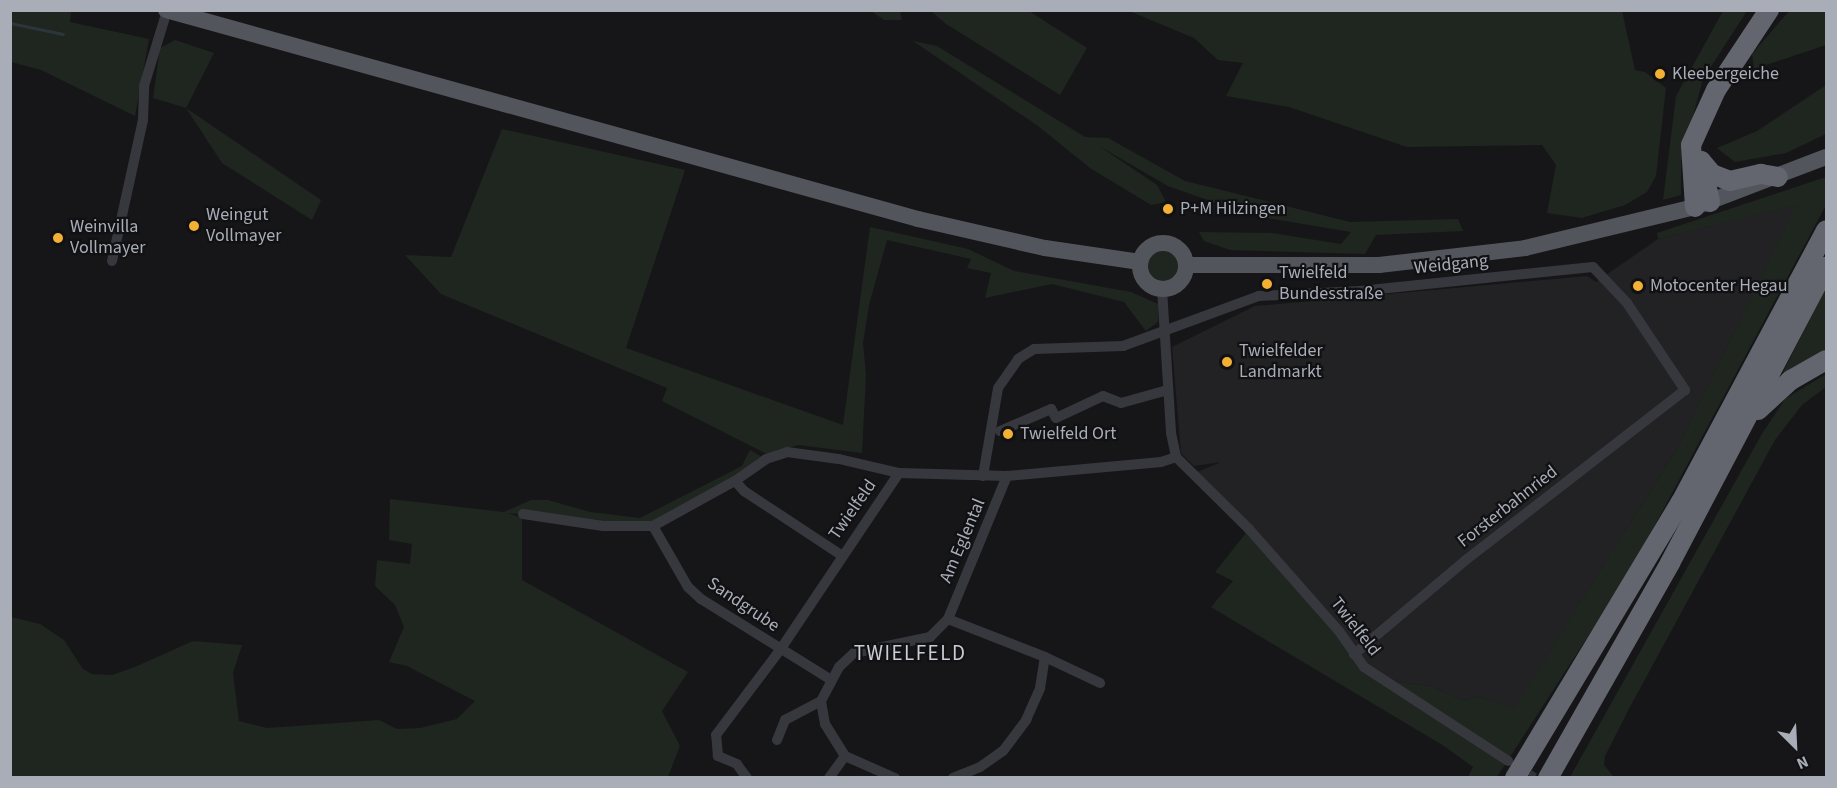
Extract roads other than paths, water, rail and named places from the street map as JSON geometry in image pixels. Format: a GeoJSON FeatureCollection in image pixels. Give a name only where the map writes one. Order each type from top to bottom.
{"type":"FeatureCollection","features":[{"type":"Feature","properties":{"kind":"highway"},"geometry":{"type":"LineString","coordinates":[[1702,205],[1690,155],[1698,130],[1716,90],[1769,10]]}},
{"type":"Feature","properties":{"kind":"highway"},"geometry":{"type":"LineString","coordinates":[[1698,130],[1702,205]]}},
{"type":"Feature","properties":{"kind":"highway"},"geometry":{"type":"LineString","coordinates":[[1701,161],[1712,174],[1730,181],[1761,174],[1778,177]]}},
{"type":"Feature","properties":{"kind":"highway"},"geometry":{"type":"LineString","coordinates":[[1512,769],[1681,502],[1827,230]]}},
{"type":"Feature","properties":{"kind":"highway"},"geometry":{"type":"LineString","coordinates":[[1548,777],[1750,414],[1827,267]]}},
{"type":"Feature","properties":{"kind":"highway"},"geometry":{"type":"LineString","coordinates":[[1750,414],[1767,405],[1791,380],[1827,360]]}},
{"type":"Feature","properties":{"kind":"main road"},"geometry":{"type":"LineString","coordinates":[[166,11],[863,204],[1027,244],[1140,262]]}},
{"type":"Feature","properties":{"kind":"main road"},"geometry":{"type":"LineString","coordinates":[[1186,265],[1302,268],[1418,262],[1543,244],[1702,205],[1819,160]]}},
{"type":"Feature","properties":{"kind":"main road"},"geometry":{"type":"LineString","coordinates":[[1166,243],[1179,249],[1186,265],[1179,283],[1162,289],[1145,280],[1140,262],[1147,250],[1166,243]]}},
{"type":"Feature","properties":{"kind":"street"},"geometry":{"type":"LineString","coordinates":[[112,261],[143,120],[144,87],[166,11]]}},
{"type":"Feature","properties":{"kind":"street","name":"Weidgang"},"geometry":{"type":"LineString","coordinates":[[1165,333],[1259,296],[1360,291],[1593,267],[1627,303],[1685,390]]}},
{"type":"Feature","properties":{"kind":"street"},"geometry":{"type":"LineString","coordinates":[[1162,289],[1168,390],[1176,456]]}},
{"type":"Feature","properties":{"kind":"street","name":"Am Eglental"},"geometry":{"type":"LineString","coordinates":[[983,476],[998,388],[1018,359],[1034,349],[1053,346],[1103,349],[1165,333]]}},
{"type":"Feature","properties":{"kind":"street"},"geometry":{"type":"LineString","coordinates":[[1000,431],[1052,409],[1056,418],[1103,396],[1121,403],[1168,390]]}},
{"type":"Feature","properties":{"kind":"street","name":"Forsterbahnried"},"geometry":{"type":"LineString","coordinates":[[1353,654],[1467,559],[1685,390]]}},
{"type":"Feature","properties":{"kind":"street"},"geometry":{"type":"LineString","coordinates":[[523,514],[603,526],[653,526],[735,481],[766,459],[787,452],[839,459],[899,473]]}},
{"type":"Feature","properties":{"kind":"street","name":"Twielfeld"},"geometry":{"type":"LineString","coordinates":[[747,777],[737,764],[718,756],[716,735],[780,650],[841,555],[899,473],[1007,476],[1161,462],[1176,456],[1249,529],[1339,631],[1353,654],[1377,679],[1512,769]]}},
{"type":"Feature","properties":{"kind":"street","name":"Am Eglental"},"geometry":{"type":"LineString","coordinates":[[821,701],[831,680],[854,653],[930,637],[948,619],[1007,476]]}},
{"type":"Feature","properties":{"kind":"street"},"geometry":{"type":"LineString","coordinates":[[735,481],[744,491],[841,555]]}},
{"type":"Feature","properties":{"kind":"street","name":"Sandgrube"},"geometry":{"type":"LineString","coordinates":[[653,526],[694,593],[780,650]]}},
{"type":"Feature","properties":{"kind":"street"},"geometry":{"type":"LineString","coordinates":[[948,619],[1045,657],[1100,683]]}},
{"type":"Feature","properties":{"kind":"street"},"geometry":{"type":"LineString","coordinates":[[780,650],[831,680]]}},
{"type":"Feature","properties":{"kind":"street"},"geometry":{"type":"LineString","coordinates":[[953,777],[983,772],[1003,751],[1026,720],[1040,688],[1045,657]]}},
{"type":"Feature","properties":{"kind":"street"},"geometry":{"type":"LineString","coordinates":[[777,740],[784,720],[821,701],[825,724],[845,756],[895,777]]}},
{"type":"Feature","properties":{"kind":"street"},"geometry":{"type":"LineString","coordinates":[[829,777],[845,756]]}},
{"type":"Feature","properties":{"kind":"waterway"},"geometry":{"type":"LineString","coordinates":[[10,23],[63,34]]}},
{"type":"Feature","properties":{"kind":"tunnel"},"geometry":{"type":"LineString","coordinates":[[1517,766],[1534,778]]}},
{"type":"Feature","properties":{"kind":"place","name":"Kleebergeiche"},"geometry":{"type":"Point","coordinates":[1660,74]}},
{"type":"Feature","properties":{"kind":"place","name":"P+M Hilzingen"},"geometry":{"type":"Point","coordinates":[1168,209]}},
{"type":"Feature","properties":{"kind":"place","name":"Weingut Vollmayer"},"geometry":{"type":"Point","coordinates":[194,226]}},
{"type":"Feature","properties":{"kind":"place","name":"Weinvilla Vollmayer"},"geometry":{"type":"Point","coordinates":[58,238]}},
{"type":"Feature","properties":{"kind":"place","name":"Twielfeld Bundesstraße"},"geometry":{"type":"Point","coordinates":[1267,284]}},
{"type":"Feature","properties":{"kind":"place","name":"Motocenter Hegau"},"geometry":{"type":"Point","coordinates":[1638,286]}},
{"type":"Feature","properties":{"kind":"place","name":"Twielfelder Landmarkt"},"geometry":{"type":"Point","coordinates":[1227,362]}},
{"type":"Feature","properties":{"kind":"place","name":"Twielfeld Ort"},"geometry":{"type":"Point","coordinates":[1008,434]}},
{"type":"Feature","properties":{"kind":"district","name":"TWIELFELD"},"geometry":{"type":"Point","coordinates":[910,653]}}]}
